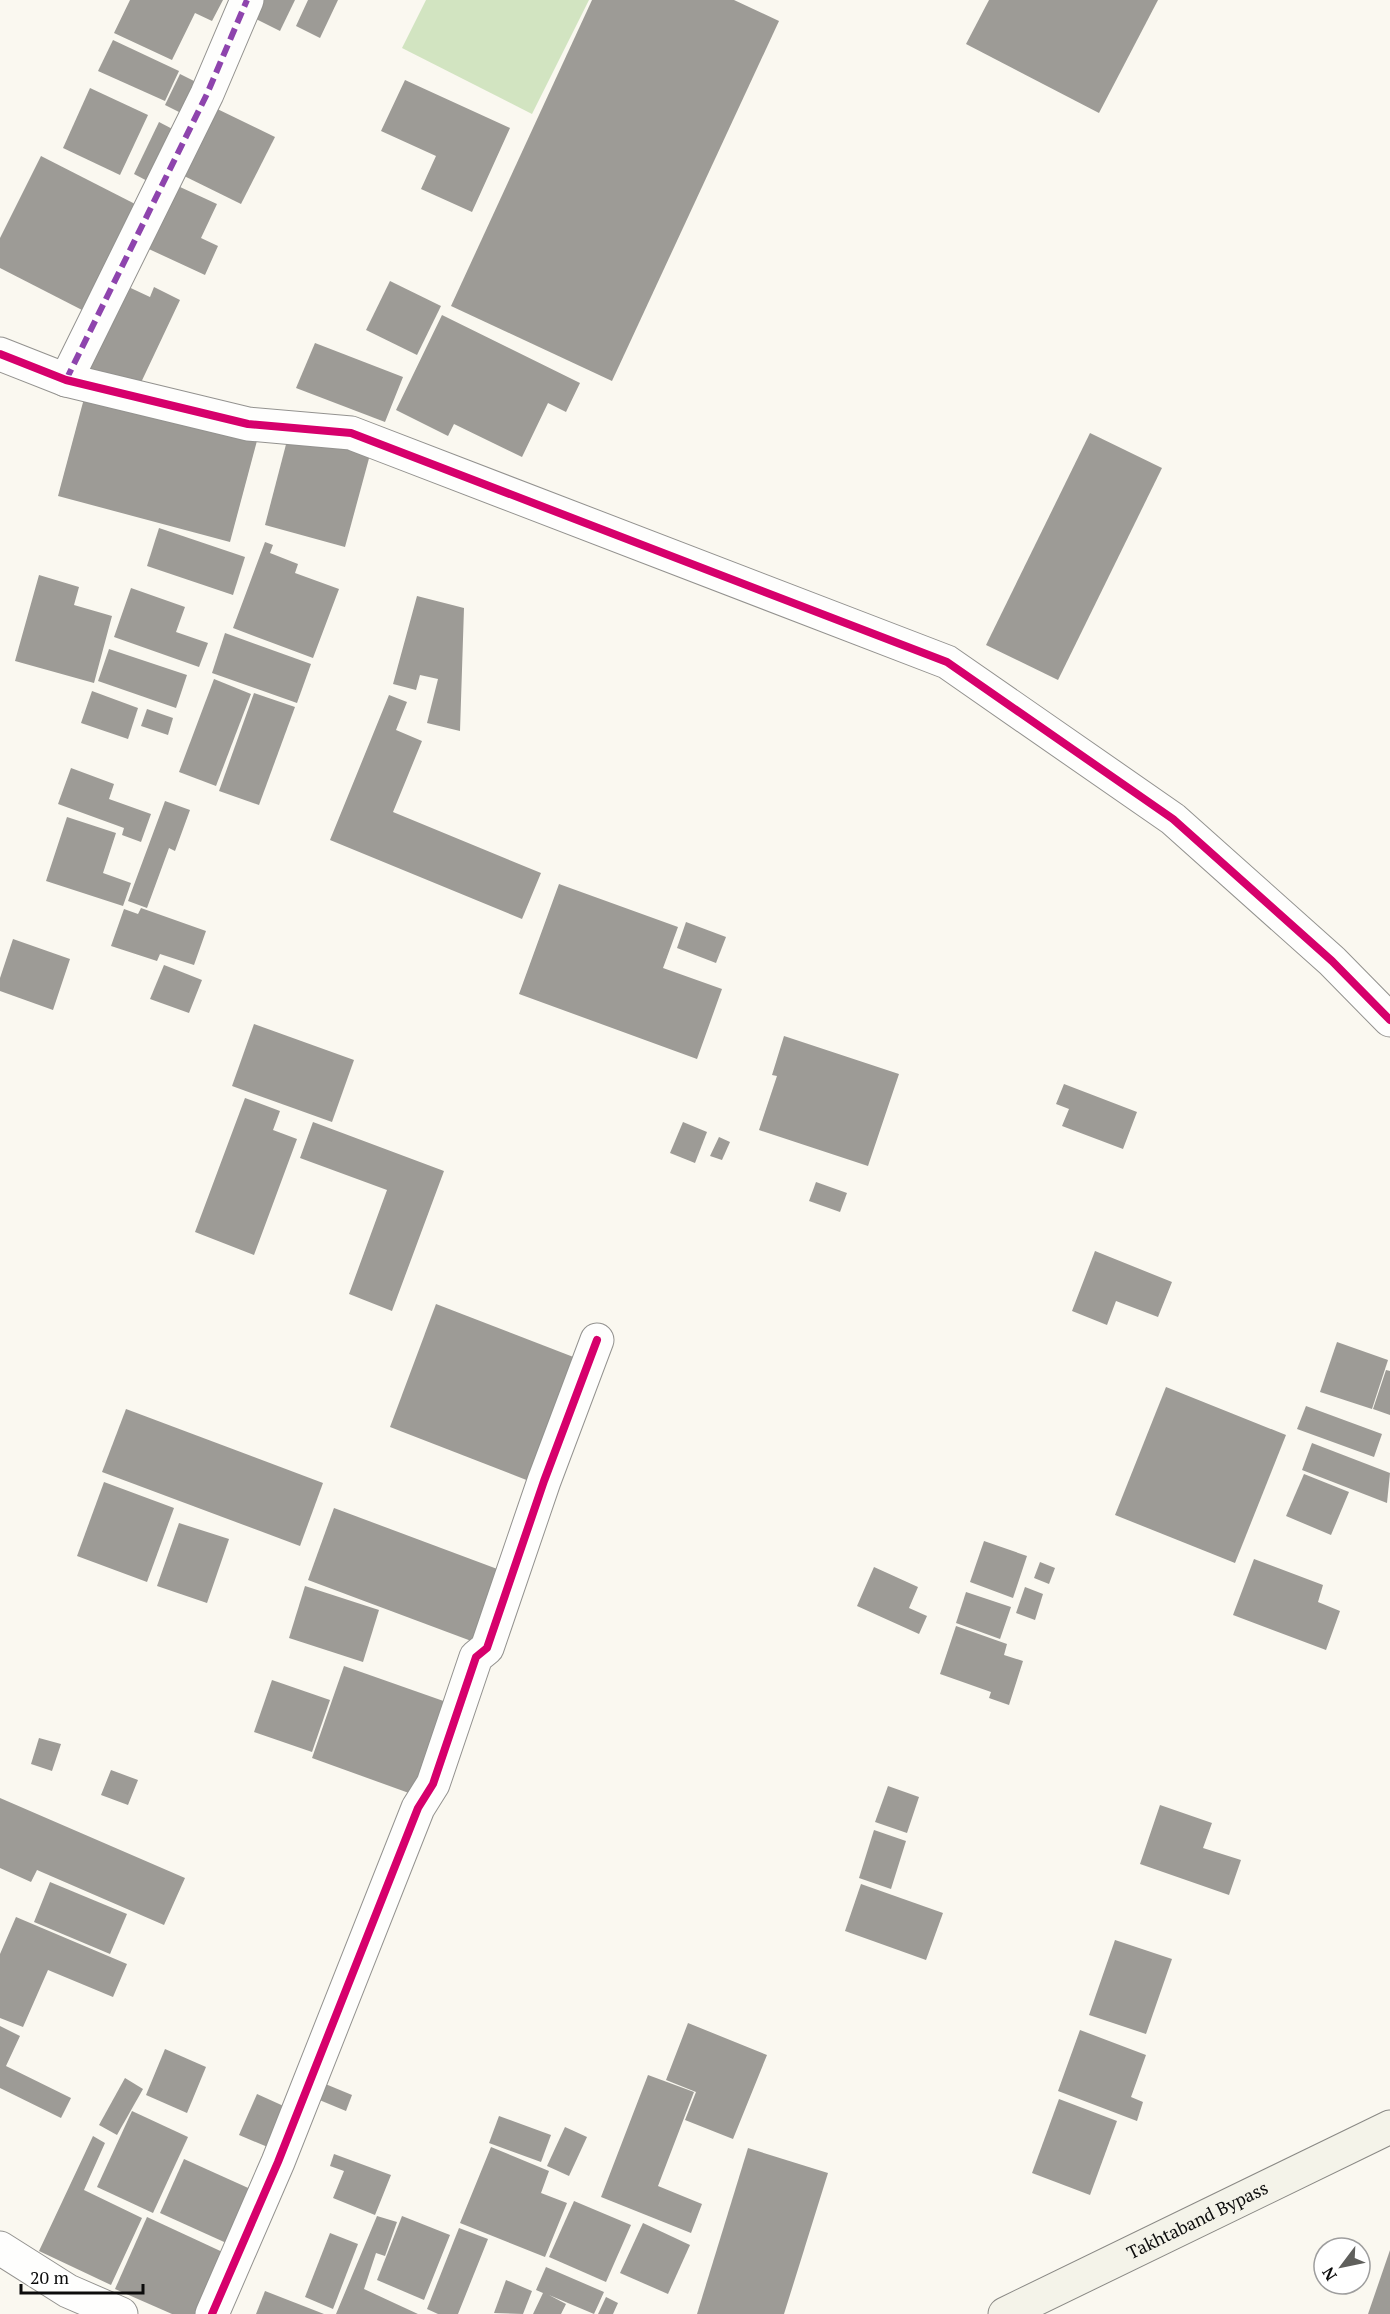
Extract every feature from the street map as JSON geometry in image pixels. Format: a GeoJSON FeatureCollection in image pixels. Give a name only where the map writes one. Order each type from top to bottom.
{"type":"FeatureCollection","features":[{"type":"Feature","properties":{"kind":"main road","name":"Takhtaband Bypass"},"geometry":{"type":"LineString","coordinates":[[1005,2314],[1390,2127]]}},
{"type":"Feature","properties":{"kind":"street"},"geometry":{"type":"LineString","coordinates":[[66,380],[207,94],[247,0]]}},
{"type":"Feature","properties":{"kind":"street"},"geometry":{"type":"LineString","coordinates":[[0,354],[66,380],[248,424],[351,433],[947,662],[1173,819],[1332,962],[1390,1020]]}},
{"type":"Feature","properties":{"kind":"street"},"geometry":{"type":"LineString","coordinates":[[212,2314],[278,2162],[418,1808],[433,1784],[476,1657],[487,1648],[544,1481],[597,1340]]}},
{"type":"Feature","properties":{"kind":"street"},"geometry":{"type":"LineString","coordinates":[[0,2248],[68,2291],[121,2314]]}},
{"type":"Feature","properties":{"kind":"green space"},"geometry":{"type":"Polygon","coordinates":[[[426,0],[589,0],[532,114],[402,48],[426,0]]]}},
{"type":"Feature","properties":{"kind":"building"},"geometry":{"type":"Polygon","coordinates":[[[130,0],[223,0],[212,21],[195,13],[172,60],[114,33],[130,0]]]}},
{"type":"Feature","properties":{"kind":"building"},"geometry":{"type":"Polygon","coordinates":[[[250,0],[295,0],[280,31],[244,13],[250,0]]]}},
{"type":"Feature","properties":{"kind":"building"},"geometry":{"type":"Polygon","coordinates":[[[308,0],[338,0],[320,38],[296,26],[308,0]]]}},
{"type":"Feature","properties":{"kind":"building"},"geometry":{"type":"Polygon","coordinates":[[[592,0],[734,0],[779,21],[612,381],[451,306],[592,0]]]}},
{"type":"Feature","properties":{"kind":"building"},"geometry":{"type":"Polygon","coordinates":[[[989,0],[1158,0],[1099,113],[966,44],[989,0]]]}},
{"type":"Feature","properties":{"kind":"building"},"geometry":{"type":"Polygon","coordinates":[[[113,40],[179,71],[165,101],[98,71],[113,40]]]}},
{"type":"Feature","properties":{"kind":"building"},"geometry":{"type":"Polygon","coordinates":[[[180,74],[206,87],[191,118],[165,105],[180,74]]]}},
{"type":"Feature","properties":{"kind":"building"},"geometry":{"type":"Polygon","coordinates":[[[405,80],[510,128],[472,212],[421,189],[436,156],[381,131],[405,80]]]}},
{"type":"Feature","properties":{"kind":"building"},"geometry":{"type":"Polygon","coordinates":[[[90,88],[148,115],[120,175],[63,148],[90,88]]]}},
{"type":"Feature","properties":{"kind":"building"},"geometry":{"type":"Polygon","coordinates":[[[207,104],[275,137],[241,204],[174,171],[207,104]]]}},
{"type":"Feature","properties":{"kind":"building"},"geometry":{"type":"Polygon","coordinates":[[[159,122],[182,134],[157,186],[134,174],[159,122]]]}},
{"type":"Feature","properties":{"kind":"building"},"geometry":{"type":"Polygon","coordinates":[[[41,156],[137,205],[84,311],[0,268],[0,238],[41,156]]]}},
{"type":"Feature","properties":{"kind":"building"},"geometry":{"type":"Polygon","coordinates":[[[167,181],[217,204],[201,238],[218,246],[205,275],[138,244],[167,181]]]}},
{"type":"Feature","properties":{"kind":"building"},"geometry":{"type":"Polygon","coordinates":[[[390,281],[441,306],[417,355],[366,330],[390,281]]]}},
{"type":"Feature","properties":{"kind":"building"},"geometry":{"type":"Polygon","coordinates":[[[120,283],[150,297],[154,287],[180,300],[137,391],[82,365],[120,283]]]}},
{"type":"Feature","properties":{"kind":"building"},"geometry":{"type":"Polygon","coordinates":[[[442,315],[580,383],[566,412],[548,403],[522,457],[454,424],[448,436],[396,410],[442,315]]]}},
{"type":"Feature","properties":{"kind":"building"},"geometry":{"type":"Polygon","coordinates":[[[315,343],[403,377],[385,422],[296,388],[315,343]]]}},
{"type":"Feature","properties":{"kind":"building"},"geometry":{"type":"Polygon","coordinates":[[[86,391],[258,437],[230,542],[58,496],[86,391]]]}},
{"type":"Feature","properties":{"kind":"building"},"geometry":{"type":"Polygon","coordinates":[[[290,429],[371,451],[345,547],[265,525],[290,429]]]}},
{"type":"Feature","properties":{"kind":"building"},"geometry":{"type":"Polygon","coordinates":[[[1090,433],[1162,468],[1058,680],[986,645],[1090,433]]]}},
{"type":"Feature","properties":{"kind":"building"},"geometry":{"type":"Polygon","coordinates":[[[159,528],[245,557],[233,595],[147,566],[159,528]]]}},
{"type":"Feature","properties":{"kind":"building"},"geometry":{"type":"Polygon","coordinates":[[[265,542],[273,545],[270,553],[298,564],[295,573],[339,589],[313,658],[233,628],[265,542]]]}},
{"type":"Feature","properties":{"kind":"building"},"geometry":{"type":"Polygon","coordinates":[[[39,575],[79,587],[74,605],[112,616],[94,683],[15,661],[39,575]]]}},
{"type":"Feature","properties":{"kind":"building"},"geometry":{"type":"Polygon","coordinates":[[[131,588],[185,607],[176,632],[208,643],[199,667],[114,637],[131,588]]]}},
{"type":"Feature","properties":{"kind":"building"},"geometry":{"type":"Polygon","coordinates":[[[417,596],[464,608],[460,731],[427,723],[438,679],[420,675],[416,690],[393,684],[417,596]]]}},
{"type":"Feature","properties":{"kind":"building"},"geometry":{"type":"Polygon","coordinates":[[[225,633],[311,664],[297,703],[212,673],[225,633]]]}},
{"type":"Feature","properties":{"kind":"building"},"geometry":{"type":"Polygon","coordinates":[[[109,649],[187,675],[176,708],[98,681],[109,649]]]}},
{"type":"Feature","properties":{"kind":"building"},"geometry":{"type":"Polygon","coordinates":[[[214,679],[251,694],[216,786],[179,772],[214,679]]]}},
{"type":"Feature","properties":{"kind":"building"},"geometry":{"type":"Polygon","coordinates":[[[92,691],[138,708],[128,739],[81,723],[92,691]]]}},
{"type":"Feature","properties":{"kind":"building"},"geometry":{"type":"Polygon","coordinates":[[[254,693],[295,707],[259,805],[219,791],[254,693]]]}},
{"type":"Feature","properties":{"kind":"building"},"geometry":{"type":"Polygon","coordinates":[[[389,695],[407,702],[396,730],[422,741],[393,812],[541,873],[522,919],[330,840],[389,695]]]}},
{"type":"Feature","properties":{"kind":"building"},"geometry":{"type":"Polygon","coordinates":[[[147,709],[173,718],[168,735],[141,726],[147,709]]]}},
{"type":"Feature","properties":{"kind":"building"},"geometry":{"type":"Polygon","coordinates":[[[71,768],[114,784],[109,799],[151,814],[141,842],[122,835],[124,828],[58,804],[71,768]]]}},
{"type":"Feature","properties":{"kind":"building"},"geometry":{"type":"Polygon","coordinates":[[[165,801],[190,810],[175,851],[169,848],[147,908],[128,901],[165,801]]]}},
{"type":"Feature","properties":{"kind":"building"},"geometry":{"type":"Polygon","coordinates":[[[67,817],[116,833],[103,873],[131,883],[123,906],[46,881],[67,817]]]}},
{"type":"Feature","properties":{"kind":"building"},"geometry":{"type":"Polygon","coordinates":[[[559,884],[678,927],[663,968],[722,989],[697,1059],[519,994],[559,884]]]}},
{"type":"Feature","properties":{"kind":"building"},"geometry":{"type":"Polygon","coordinates":[[[141,908],[206,931],[194,965],[160,954],[157,961],[111,946],[124,909],[138,914],[141,908]]]}},
{"type":"Feature","properties":{"kind":"building"},"geometry":{"type":"Polygon","coordinates":[[[686,922],[726,937],[716,963],[677,948],[686,922]]]}},
{"type":"Feature","properties":{"kind":"building"},"geometry":{"type":"Polygon","coordinates":[[[13,939],[70,959],[53,1010],[0,991],[0,978],[13,939]]]}},
{"type":"Feature","properties":{"kind":"building"},"geometry":{"type":"Polygon","coordinates":[[[164,965],[202,980],[189,1013],[150,999],[164,965]]]}},
{"type":"Feature","properties":{"kind":"building"},"geometry":{"type":"Polygon","coordinates":[[[254,1024],[354,1060],[332,1122],[232,1086],[254,1024]]]}},
{"type":"Feature","properties":{"kind":"building"},"geometry":{"type":"Polygon","coordinates":[[[784,1036],[899,1074],[868,1166],[759,1130],[777,1076],[772,1075],[784,1036]]]}},
{"type":"Feature","properties":{"kind":"building"},"geometry":{"type":"Polygon","coordinates":[[[1064,1084],[1137,1112],[1123,1149],[1062,1126],[1069,1109],[1056,1104],[1064,1084]]]}},
{"type":"Feature","properties":{"kind":"building"},"geometry":{"type":"Polygon","coordinates":[[[245,1098],[280,1111],[273,1130],[297,1139],[254,1255],[195,1232],[245,1098]]]}},
{"type":"Feature","properties":{"kind":"building"},"geometry":{"type":"Polygon","coordinates":[[[313,1122],[444,1171],[392,1311],[349,1294],[387,1190],[300,1158],[313,1122]]]}},
{"type":"Feature","properties":{"kind":"building"},"geometry":{"type":"Polygon","coordinates":[[[683,1122],[707,1132],[695,1163],[670,1153],[683,1122]]]}},
{"type":"Feature","properties":{"kind":"building"},"geometry":{"type":"Polygon","coordinates":[[[719,1137],[730,1142],[722,1160],[710,1156],[719,1137]]]}},
{"type":"Feature","properties":{"kind":"building"},"geometry":{"type":"Polygon","coordinates":[[[816,1182],[847,1193],[840,1212],[809,1201],[816,1182]]]}},
{"type":"Feature","properties":{"kind":"building"},"geometry":{"type":"Polygon","coordinates":[[[1095,1251],[1172,1282],[1158,1317],[1116,1301],[1107,1325],[1072,1311],[1095,1251]]]}},
{"type":"Feature","properties":{"kind":"building"},"geometry":{"type":"Polygon","coordinates":[[[436,1304],[576,1358],[529,1481],[390,1427],[436,1304]]]}},
{"type":"Feature","properties":{"kind":"building"},"geometry":{"type":"Polygon","coordinates":[[[1337,1342],[1388,1360],[1372,1409],[1320,1392],[1337,1342]]]}},
{"type":"Feature","properties":{"kind":"building"},"geometry":{"type":"Polygon","coordinates":[[[1386,1370],[1390,1371],[1390,1415],[1373,1409],[1386,1370]]]}},
{"type":"Feature","properties":{"kind":"building"},"geometry":{"type":"Polygon","coordinates":[[[1166,1387],[1286,1435],[1235,1563],[1115,1515],[1166,1387]]]}},
{"type":"Feature","properties":{"kind":"building"},"geometry":{"type":"Polygon","coordinates":[[[1306,1406],[1382,1434],[1374,1457],[1297,1429],[1306,1406]]]}},
{"type":"Feature","properties":{"kind":"building"},"geometry":{"type":"Polygon","coordinates":[[[126,1409],[323,1483],[300,1546],[102,1472],[126,1409]]]}},
{"type":"Feature","properties":{"kind":"building"},"geometry":{"type":"Polygon","coordinates":[[[1312,1443],[1390,1473],[1387,1503],[1302,1470],[1312,1443]]]}},
{"type":"Feature","properties":{"kind":"building"},"geometry":{"type":"Polygon","coordinates":[[[1304,1474],[1349,1492],[1331,1535],[1286,1516],[1304,1474]]]}},
{"type":"Feature","properties":{"kind":"building"},"geometry":{"type":"Polygon","coordinates":[[[104,1482],[174,1508],[147,1582],[77,1556],[104,1482]]]}},
{"type":"Feature","properties":{"kind":"building"},"geometry":{"type":"Polygon","coordinates":[[[334,1508],[508,1573],[482,1645],[308,1580],[334,1508]]]}},
{"type":"Feature","properties":{"kind":"building"},"geometry":{"type":"Polygon","coordinates":[[[179,1523],[229,1539],[207,1603],[157,1586],[179,1523]]]}},
{"type":"Feature","properties":{"kind":"building"},"geometry":{"type":"Polygon","coordinates":[[[984,1541],[1027,1556],[1013,1598],[970,1582],[984,1541]]]}},
{"type":"Feature","properties":{"kind":"building"},"geometry":{"type":"Polygon","coordinates":[[[1254,1559],[1323,1585],[1318,1602],[1340,1611],[1326,1650],[1233,1615],[1254,1559]]]}},
{"type":"Feature","properties":{"kind":"building"},"geometry":{"type":"Polygon","coordinates":[[[1040,1562],[1055,1568],[1049,1584],[1034,1578],[1040,1562]]]}},
{"type":"Feature","properties":{"kind":"building"},"geometry":{"type":"Polygon","coordinates":[[[874,1567],[918,1587],[909,1608],[927,1616],[919,1634],[857,1606],[874,1567]]]}},
{"type":"Feature","properties":{"kind":"building"},"geometry":{"type":"Polygon","coordinates":[[[305,1586],[379,1610],[363,1662],[289,1638],[305,1586]]]}},
{"type":"Feature","properties":{"kind":"building"},"geometry":{"type":"Polygon","coordinates":[[[1025,1587],[1043,1594],[1035,1620],[1016,1613],[1025,1587]]]}},
{"type":"Feature","properties":{"kind":"building"},"geometry":{"type":"Polygon","coordinates":[[[966,1592],[1011,1607],[1000,1639],[956,1623],[966,1592]]]}},
{"type":"Feature","properties":{"kind":"building"},"geometry":{"type":"Polygon","coordinates":[[[956,1626],[1007,1644],[1004,1655],[1023,1661],[1009,1705],[989,1698],[991,1692],[940,1674],[956,1626]]]}},
{"type":"Feature","properties":{"kind":"building"},"geometry":{"type":"Polygon","coordinates":[[[344,1666],[452,1704],[420,1797],[312,1758],[344,1666]]]}},
{"type":"Feature","properties":{"kind":"building"},"geometry":{"type":"Polygon","coordinates":[[[272,1680],[330,1700],[312,1752],[254,1732],[272,1680]]]}},
{"type":"Feature","properties":{"kind":"building"},"geometry":{"type":"Polygon","coordinates":[[[39,1738],[61,1744],[52,1771],[31,1764],[39,1738]]]}},
{"type":"Feature","properties":{"kind":"building"},"geometry":{"type":"Polygon","coordinates":[[[111,1770],[138,1780],[128,1805],[101,1795],[111,1770]]]}},
{"type":"Feature","properties":{"kind":"building"},"geometry":{"type":"Polygon","coordinates":[[[888,1786],[919,1797],[907,1833],[875,1822],[888,1786]]]}},
{"type":"Feature","properties":{"kind":"building"},"geometry":{"type":"Polygon","coordinates":[[[0,1798],[185,1878],[164,1925],[37,1870],[31,1882],[0,1868],[0,1798]]]}},
{"type":"Feature","properties":{"kind":"building"},"geometry":{"type":"Polygon","coordinates":[[[1160,1805],[1212,1823],[1203,1848],[1241,1860],[1229,1895],[1140,1864],[1160,1805]]]}},
{"type":"Feature","properties":{"kind":"building"},"geometry":{"type":"Polygon","coordinates":[[[874,1830],[906,1841],[891,1889],[859,1878],[874,1830]]]}},
{"type":"Feature","properties":{"kind":"building"},"geometry":{"type":"Polygon","coordinates":[[[50,1882],[127,1914],[110,1954],[34,1922],[50,1882]]]}},
{"type":"Feature","properties":{"kind":"building"},"geometry":{"type":"Polygon","coordinates":[[[861,1884],[943,1913],[926,1960],[845,1931],[861,1884]]]}},
{"type":"Feature","properties":{"kind":"building"},"geometry":{"type":"Polygon","coordinates":[[[16,1917],[127,1964],[113,1997],[48,1970],[23,2027],[0,2018],[0,1954],[16,1917]]]}},
{"type":"Feature","properties":{"kind":"building"},"geometry":{"type":"Polygon","coordinates":[[[1115,1940],[1172,1959],[1146,2034],[1089,2015],[1115,1940]]]}},
{"type":"Feature","properties":{"kind":"building"},"geometry":{"type":"Polygon","coordinates":[[[688,2023],[767,2055],[733,2139],[685,2120],[696,2092],[666,2080],[688,2023]]]}},
{"type":"Feature","properties":{"kind":"building"},"geometry":{"type":"Polygon","coordinates":[[[0,2026],[20,2036],[6,2066],[71,2098],[61,2118],[0,2088],[0,2026]]]}},
{"type":"Feature","properties":{"kind":"building"},"geometry":{"type":"Polygon","coordinates":[[[1080,2030],[1146,2055],[1131,2097],[1143,2102],[1137,2121],[1058,2091],[1080,2030]]]}},
{"type":"Feature","properties":{"kind":"building"},"geometry":{"type":"Polygon","coordinates":[[[165,2049],[206,2067],[187,2113],[146,2095],[165,2049]]]}},
{"type":"Feature","properties":{"kind":"building"},"geometry":{"type":"Polygon","coordinates":[[[648,2075],[694,2092],[658,2186],[702,2204],[691,2233],[601,2197],[648,2075]]]}},
{"type":"Feature","properties":{"kind":"building"},"geometry":{"type":"Polygon","coordinates":[[[125,2078],[143,2089],[117,2135],[99,2125],[125,2078]]]}},
{"type":"Feature","properties":{"kind":"building"},"geometry":{"type":"Polygon","coordinates":[[[323,2083],[352,2095],[346,2111],[317,2099],[323,2083]]]}},
{"type":"Feature","properties":{"kind":"building"},"geometry":{"type":"Polygon","coordinates":[[[257,2094],[288,2108],[270,2148],[239,2135],[257,2094]]]}},
{"type":"Feature","properties":{"kind":"building"},"geometry":{"type":"Polygon","coordinates":[[[1059,2099],[1117,2121],[1090,2195],[1032,2173],[1059,2099]]]}},
{"type":"Feature","properties":{"kind":"building"},"geometry":{"type":"Polygon","coordinates":[[[132,2111],[188,2137],[153,2213],[97,2187],[132,2111]]]}},
{"type":"Feature","properties":{"kind":"building"},"geometry":{"type":"Polygon","coordinates":[[[499,2116],[551,2135],[541,2162],[489,2143],[499,2116]]]}},
{"type":"Feature","properties":{"kind":"building"},"geometry":{"type":"Polygon","coordinates":[[[565,2127],[587,2137],[569,2176],[547,2166],[565,2127]]]}},
{"type":"Feature","properties":{"kind":"building"},"geometry":{"type":"Polygon","coordinates":[[[93,2136],[105,2143],[84,2190],[142,2218],[111,2285],[39,2251],[93,2136]]]}},
{"type":"Feature","properties":{"kind":"building"},"geometry":{"type":"Polygon","coordinates":[[[491,2147],[549,2171],[541,2193],[567,2203],[545,2257],[460,2223],[491,2147]]]}},
{"type":"Feature","properties":{"kind":"building"},"geometry":{"type":"Polygon","coordinates":[[[748,2148],[828,2173],[784,2314],[697,2314],[748,2148]]]}},
{"type":"Feature","properties":{"kind":"building"},"geometry":{"type":"Polygon","coordinates":[[[334,2154],[391,2175],[375,2215],[333,2198],[344,2171],[330,2166],[334,2154]]]}},
{"type":"Feature","properties":{"kind":"building"},"geometry":{"type":"Polygon","coordinates":[[[184,2159],[257,2192],[233,2246],[160,2213],[184,2159]]]}},
{"type":"Feature","properties":{"kind":"building"},"geometry":{"type":"Polygon","coordinates":[[[574,2201],[631,2225],[606,2282],[549,2257],[574,2201]]]}},
{"type":"Feature","properties":{"kind":"building"},"geometry":{"type":"Polygon","coordinates":[[[377,2216],[397,2222],[385,2256],[376,2253],[364,2289],[418,2314],[336,2314],[377,2216]]]}},
{"type":"Feature","properties":{"kind":"building"},"geometry":{"type":"Polygon","coordinates":[[[402,2216],[450,2235],[424,2300],[377,2280],[402,2216]]]}},
{"type":"Feature","properties":{"kind":"building"},"geometry":{"type":"Polygon","coordinates":[[[147,2217],[229,2255],[203,2314],[172,2314],[115,2289],[147,2217]]]}},
{"type":"Feature","properties":{"kind":"building"},"geometry":{"type":"Polygon","coordinates":[[[643,2223],[690,2245],[668,2294],[620,2273],[643,2223]]]}},
{"type":"Feature","properties":{"kind":"building"},"geometry":{"type":"Polygon","coordinates":[[[459,2228],[488,2239],[458,2314],[438,2314],[427,2309],[459,2228]]]}},
{"type":"Feature","properties":{"kind":"building"},"geometry":{"type":"Polygon","coordinates":[[[330,2233],[358,2244],[333,2309],[305,2297],[330,2233]]]}},
{"type":"Feature","properties":{"kind":"building"},"geometry":{"type":"Polygon","coordinates":[[[1390,2250],[1390,2314],[1368,2314],[1390,2250]]]}},
{"type":"Feature","properties":{"kind":"building"},"geometry":{"type":"Polygon","coordinates":[[[546,2267],[604,2292],[594,2314],[549,2295],[566,2304],[561,2314],[533,2314],[543,2293],[536,2290],[546,2267]]]}},
{"type":"Feature","properties":{"kind":"building"},"geometry":{"type":"Polygon","coordinates":[[[506,2280],[532,2291],[523,2314],[494,2313],[506,2280]]]}},
{"type":"Feature","properties":{"kind":"building"},"geometry":{"type":"Polygon","coordinates":[[[265,2291],[324,2314],[256,2314],[265,2291]]]}},
{"type":"Feature","properties":{"kind":"building"},"geometry":{"type":"Polygon","coordinates":[[[606,2297],[618,2303],[613,2314],[598,2314],[606,2297]]]}},
{"type":"Feature","properties":{"kind":"marked path"},"geometry":{"type":"LineString","coordinates":[[66,380],[207,94],[247,0]]}},
{"type":"Feature","properties":{"kind":"cycle path"},"geometry":{"type":"LineString","coordinates":[[0,354],[66,380],[248,424],[351,433],[947,662],[1173,819],[1332,961],[1390,1020]]}},
{"type":"Feature","properties":{"kind":"cycle path"},"geometry":{"type":"LineString","coordinates":[[212,2314],[278,2162],[418,1808],[433,1784],[476,1657],[487,1648],[544,1481],[597,1340]]}}]}
